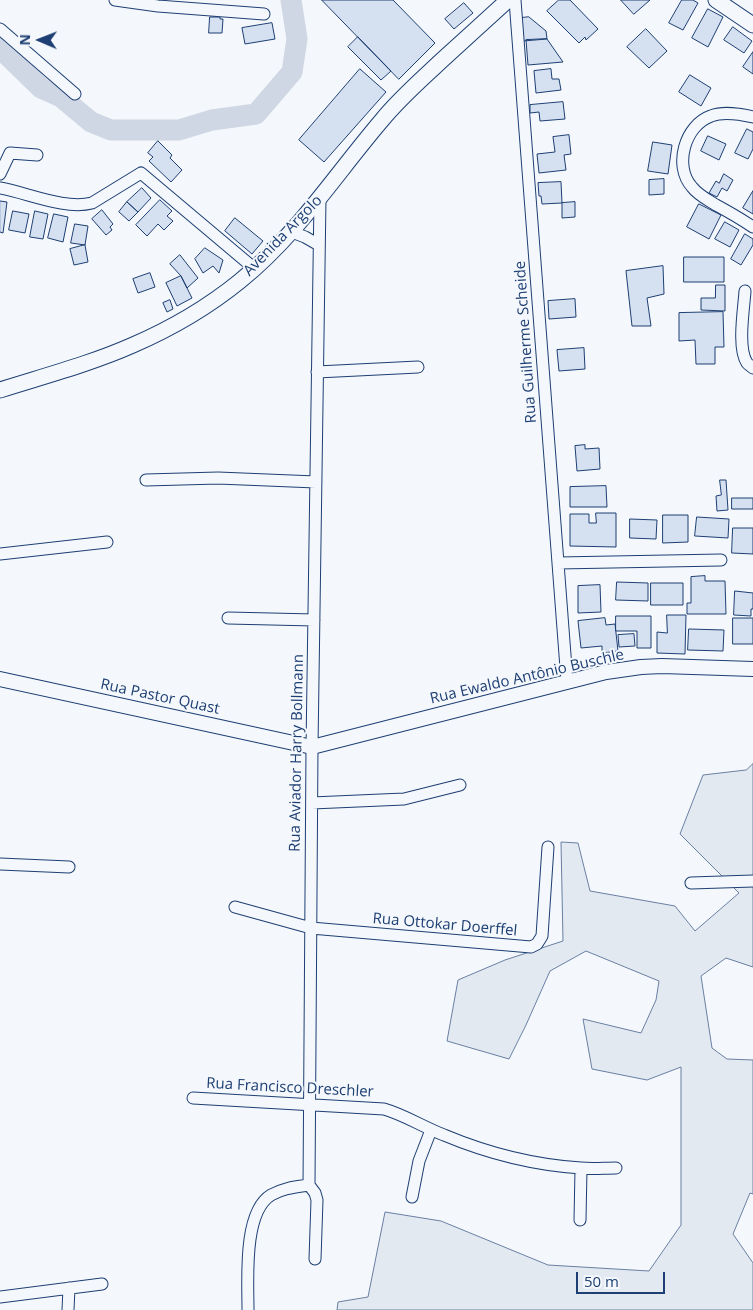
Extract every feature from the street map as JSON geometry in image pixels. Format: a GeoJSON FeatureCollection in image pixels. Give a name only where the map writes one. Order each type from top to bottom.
{"type":"FeatureCollection","features":[{"type":"Feature","properties":{"kind":"main road","name":"Avenida Argolo"},"geometry":{"type":"LineString","coordinates":[[0,390],[109,355],[141,342],[205,306],[225,292],[254,269],[292,232],[320,199],[367,137],[395,105],[508,0]]}},
{"type":"Feature","properties":{"kind":"main road"},"geometry":{"type":"LineString","coordinates":[[723,2],[753,25]]}},
{"type":"Feature","properties":{"kind":"street"},"geometry":{"type":"LineString","coordinates":[[115,0],[158,6],[264,14]]}},
{"type":"Feature","properties":{"kind":"street","name":"Rua Guilherme Scheide"},"geometry":{"type":"LineString","coordinates":[[515,0],[567,681]]}},
{"type":"Feature","properties":{"kind":"street"},"geometry":{"type":"LineString","coordinates":[[0,29],[75,94]]}},
{"type":"Feature","properties":{"kind":"street"},"geometry":{"type":"LineString","coordinates":[[753,117],[723,113],[701,121],[692,129],[687,138],[683,158],[685,176],[700,195],[753,226]]}},
{"type":"Feature","properties":{"kind":"street"},"geometry":{"type":"LineString","coordinates":[[0,174],[10,153],[37,155]]}},
{"type":"Feature","properties":{"kind":"street"},"geometry":{"type":"LineString","coordinates":[[0,188],[66,204],[83,205],[92,203],[141,173],[254,269]]}},
{"type":"Feature","properties":{"kind":"street","name":"Rua Aviador Harry Bollmann"},"geometry":{"type":"LineString","coordinates":[[315,1259],[317,1200],[315,1193],[309,1185],[312,747],[320,199]]}},
{"type":"Feature","properties":{"kind":"street"},"geometry":{"type":"LineString","coordinates":[[292,232],[305,237],[319,246]]}},
{"type":"Feature","properties":{"kind":"street"},"geometry":{"type":"LineString","coordinates":[[745,291],[741,342],[747,362],[753,368]]}},
{"type":"Feature","properties":{"kind":"street"},"geometry":{"type":"LineString","coordinates":[[317,372],[418,367]]}},
{"type":"Feature","properties":{"kind":"street"},"geometry":{"type":"LineString","coordinates":[[146,480],[218,478],[316,482]]}},
{"type":"Feature","properties":{"kind":"street"},"geometry":{"type":"LineString","coordinates":[[0,554],[107,542]]}},
{"type":"Feature","properties":{"kind":"street"},"geometry":{"type":"LineString","coordinates":[[558,563],[721,560]]}},
{"type":"Feature","properties":{"kind":"street"},"geometry":{"type":"LineString","coordinates":[[228,618],[314,620]]}},
{"type":"Feature","properties":{"kind":"street","name":"Rua Ewaldo Antônio Buschle"},"geometry":{"type":"LineString","coordinates":[[312,747],[598,674],[641,667],[662,666],[753,669]]}},
{"type":"Feature","properties":{"kind":"street","name":"Rua Pastor Quast"},"geometry":{"type":"LineString","coordinates":[[0,678],[312,747]]}},
{"type":"Feature","properties":{"kind":"street"},"geometry":{"type":"LineString","coordinates":[[312,803],[404,799],[460,785]]}},
{"type":"Feature","properties":{"kind":"street","name":"Rua Ottokar Doerffel"},"geometry":{"type":"LineString","coordinates":[[311,928],[532,947],[538,944],[542,936],[548,847]]}},
{"type":"Feature","properties":{"kind":"street"},"geometry":{"type":"LineString","coordinates":[[0,864],[69,866]]}},
{"type":"Feature","properties":{"kind":"street"},"geometry":{"type":"LineString","coordinates":[[691,883],[753,881]]}},
{"type":"Feature","properties":{"kind":"street"},"geometry":{"type":"LineString","coordinates":[[234,907],[311,928]]}},
{"type":"Feature","properties":{"kind":"street","name":"Rua Francisco Dreschler"},"geometry":{"type":"LineString","coordinates":[[193,1098],[384,1109],[405,1116],[431,1130],[459,1141],[504,1155],[524,1160],[581,1168],[616,1168]]}},
{"type":"Feature","properties":{"kind":"street"},"geometry":{"type":"LineString","coordinates":[[412,1197],[419,1161],[431,1130]]}},
{"type":"Feature","properties":{"kind":"street"},"geometry":{"type":"LineString","coordinates":[[580,1220],[581,1168]]}},
{"type":"Feature","properties":{"kind":"street"},"geometry":{"type":"LineString","coordinates":[[248,1310],[248,1255],[252,1226],[258,1209],[270,1195],[279,1191],[309,1185]]}},
{"type":"Feature","properties":{"kind":"street"},"geometry":{"type":"LineString","coordinates":[[0,1297],[102,1284]]}},
{"type":"Feature","properties":{"kind":"street"},"geometry":{"type":"LineString","coordinates":[[68,1310],[69,1288]]}},
{"type":"Feature","properties":{"kind":"shaded area"},"geometry":{"type":"Polygon","coordinates":[[[753,764],[753,967],[726,958],[701,976],[712,1048],[727,1059],[753,1060],[753,1194],[750,1193],[733,1234],[753,1263],[753,1310],[337,1310],[338,1302],[368,1297],[385,1212],[441,1221],[548,1265],[649,1271],[681,1225],[681,1067],[647,1080],[592,1069],[583,1019],[641,1033],[656,1000],[659,981],[586,951],[550,971],[509,1059],[447,1041],[458,980],[505,960],[563,941],[561,842],[578,843],[590,891],[675,906],[695,931],[739,893],[680,834],[703,775],[746,770],[753,764]]]}},
{"type":"Feature","properties":{"kind":"building"},"geometry":{"type":"Polygon","coordinates":[[[322,0],[393,0],[435,43],[399,79],[322,0]]]}},
{"type":"Feature","properties":{"kind":"building"},"geometry":{"type":"Polygon","coordinates":[[[559,0],[570,0],[598,29],[586,40],[585,37],[579,43],[547,11],[559,0]]]}},
{"type":"Feature","properties":{"kind":"building"},"geometry":{"type":"Polygon","coordinates":[[[621,0],[650,0],[634,14],[621,0]]]}},
{"type":"Feature","properties":{"kind":"building"},"geometry":{"type":"Polygon","coordinates":[[[682,0],[693,0],[698,3],[683,30],[669,23],[682,0]]]}},
{"type":"Feature","properties":{"kind":"building"},"geometry":{"type":"Polygon","coordinates":[[[464,3],[473,13],[454,29],[445,19],[464,3]]]}},
{"type":"Feature","properties":{"kind":"building"},"geometry":{"type":"Polygon","coordinates":[[[708,9],[723,17],[708,47],[692,38],[708,9]]]}},
{"type":"Feature","properties":{"kind":"building"},"geometry":{"type":"Polygon","coordinates":[[[210,17],[220,17],[220,19],[223,19],[222,33],[209,33],[210,17]]]}},
{"type":"Feature","properties":{"kind":"building"},"geometry":{"type":"Polygon","coordinates":[[[529,17],[546,31],[547,39],[523,41],[521,18],[529,17]]]}},
{"type":"Feature","properties":{"kind":"building"},"geometry":{"type":"Polygon","coordinates":[[[272,23],[275,39],[245,44],[242,28],[272,23]]]}},
{"type":"Feature","properties":{"kind":"building"},"geometry":{"type":"Polygon","coordinates":[[[733,27],[752,41],[744,53],[724,40],[733,27]]]}},
{"type":"Feature","properties":{"kind":"building"},"geometry":{"type":"Polygon","coordinates":[[[646,29],[667,51],[649,68],[627,47],[646,29]]]}},
{"type":"Feature","properties":{"kind":"building"},"geometry":{"type":"Polygon","coordinates":[[[358,37],[391,71],[381,80],[348,47],[358,37]]]}},
{"type":"Feature","properties":{"kind":"building"},"geometry":{"type":"Polygon","coordinates":[[[547,39],[563,62],[528,65],[526,40],[547,39]]]}},
{"type":"Feature","properties":{"kind":"building"},"geometry":{"type":"Polygon","coordinates":[[[753,52],[753,74],[743,67],[753,52]]]}},
{"type":"Feature","properties":{"kind":"building"},"geometry":{"type":"Polygon","coordinates":[[[360,69],[386,92],[324,162],[299,140],[360,69]]]}},
{"type":"Feature","properties":{"kind":"building"},"geometry":{"type":"Polygon","coordinates":[[[551,69],[552,79],[559,79],[561,90],[536,93],[534,71],[551,69]]]}},
{"type":"Feature","properties":{"kind":"building"},"geometry":{"type":"Polygon","coordinates":[[[690,75],[711,88],[701,106],[679,92],[690,75]]]}},
{"type":"Feature","properties":{"kind":"building"},"geometry":{"type":"Polygon","coordinates":[[[563,102],[565,119],[540,121],[539,112],[530,113],[530,105],[563,102]]]}},
{"type":"Feature","properties":{"kind":"building"},"geometry":{"type":"Polygon","coordinates":[[[747,129],[753,132],[753,149],[748,159],[735,153],[747,129]]]}},
{"type":"Feature","properties":{"kind":"building"},"geometry":{"type":"Polygon","coordinates":[[[569,135],[571,154],[564,155],[566,170],[539,173],[537,154],[555,152],[553,137],[569,135]]]}},
{"type":"Feature","properties":{"kind":"building"},"geometry":{"type":"Polygon","coordinates":[[[708,136],[726,144],[719,160],[701,151],[708,136]]]}},
{"type":"Feature","properties":{"kind":"building"},"geometry":{"type":"Polygon","coordinates":[[[158,141],[172,155],[170,158],[182,170],[171,182],[149,161],[153,157],[148,153],[158,141]]]}},
{"type":"Feature","properties":{"kind":"building"},"geometry":{"type":"Polygon","coordinates":[[[653,142],[672,145],[668,174],[648,171],[653,142]]]}},
{"type":"Feature","properties":{"kind":"building"},"geometry":{"type":"Polygon","coordinates":[[[724,174],[733,180],[727,191],[722,188],[717,197],[709,193],[716,181],[719,183],[724,174]]]}},
{"type":"Feature","properties":{"kind":"building"},"geometry":{"type":"Polygon","coordinates":[[[664,179],[664,194],[649,195],[649,180],[664,179]]]}},
{"type":"Feature","properties":{"kind":"building"},"geometry":{"type":"Polygon","coordinates":[[[561,182],[562,203],[542,204],[538,183],[561,182]]]}},
{"type":"Feature","properties":{"kind":"building"},"geometry":{"type":"Polygon","coordinates":[[[142,188],[151,198],[138,212],[127,202],[142,188]]]}},
{"type":"Feature","properties":{"kind":"building"},"geometry":{"type":"Polygon","coordinates":[[[753,191],[753,214],[743,208],[753,191]]]}},
{"type":"Feature","properties":{"kind":"building"},"geometry":{"type":"Polygon","coordinates":[[[160,200],[172,211],[167,216],[173,221],[164,230],[158,224],[147,236],[136,225],[160,200]]]}},
{"type":"Feature","properties":{"kind":"building"},"geometry":{"type":"Polygon","coordinates":[[[0,201],[7,202],[3,233],[0,232],[0,201]]]}},
{"type":"Feature","properties":{"kind":"building"},"geometry":{"type":"Polygon","coordinates":[[[127,202],[138,212],[129,221],[119,212],[127,202]]]}},
{"type":"Feature","properties":{"kind":"building"},"geometry":{"type":"Polygon","coordinates":[[[575,202],[575,217],[562,218],[562,203],[575,202]]]}},
{"type":"Feature","properties":{"kind":"building"},"geometry":{"type":"Polygon","coordinates":[[[699,204],[721,215],[709,239],[687,227],[699,204]]]}},
{"type":"Feature","properties":{"kind":"building"},"geometry":{"type":"Polygon","coordinates":[[[102,210],[113,224],[110,227],[112,230],[106,235],[92,219],[102,210]]]}},
{"type":"Feature","properties":{"kind":"building"},"geometry":{"type":"Polygon","coordinates":[[[13,211],[29,214],[25,233],[9,230],[13,211]]]}},
{"type":"Feature","properties":{"kind":"building"},"geometry":{"type":"Polygon","coordinates":[[[35,211],[48,214],[43,239],[30,237],[35,211]]]}},
{"type":"Feature","properties":{"kind":"building"},"geometry":{"type":"Polygon","coordinates":[[[54,214],[68,217],[63,242],[48,238],[54,214]]]}},
{"type":"Feature","properties":{"kind":"building"},"geometry":{"type":"Polygon","coordinates":[[[235,218],[263,241],[252,254],[225,231],[235,218]]]}},
{"type":"Feature","properties":{"kind":"building"},"geometry":{"type":"Polygon","coordinates":[[[725,222],[739,230],[730,247],[715,239],[725,222]]]}},
{"type":"Feature","properties":{"kind":"building"},"geometry":{"type":"Polygon","coordinates":[[[75,224],[88,226],[85,245],[71,243],[75,224]]]}},
{"type":"Feature","properties":{"kind":"building"},"geometry":{"type":"Polygon","coordinates":[[[745,234],[753,239],[753,245],[741,265],[731,259],[745,234]]]}},
{"type":"Feature","properties":{"kind":"building"},"geometry":{"type":"Polygon","coordinates":[[[85,245],[88,262],[74,265],[70,249],[85,245]]]}},
{"type":"Feature","properties":{"kind":"building"},"geometry":{"type":"Polygon","coordinates":[[[205,248],[223,260],[219,273],[213,266],[203,273],[195,259],[205,248]]]}},
{"type":"Feature","properties":{"kind":"building"},"geometry":{"type":"Polygon","coordinates":[[[180,255],[198,278],[187,288],[181,276],[170,264],[180,255]]]}},
{"type":"Feature","properties":{"kind":"building"},"geometry":{"type":"Polygon","coordinates":[[[684,257],[724,257],[724,282],[684,282],[684,257]]]}},
{"type":"Feature","properties":{"kind":"building"},"geometry":{"type":"Polygon","coordinates":[[[663,266],[664,294],[647,298],[651,326],[632,326],[626,271],[663,266]]]}},
{"type":"Feature","properties":{"kind":"building"},"geometry":{"type":"Polygon","coordinates":[[[150,273],[155,287],[138,293],[133,279],[150,273]]]}},
{"type":"Feature","properties":{"kind":"building"},"geometry":{"type":"Polygon","coordinates":[[[181,276],[192,298],[177,306],[166,283],[181,276]]]}},
{"type":"Feature","properties":{"kind":"building"},"geometry":{"type":"Polygon","coordinates":[[[716,285],[725,285],[725,311],[701,310],[701,298],[715,298],[716,285]]]}},
{"type":"Feature","properties":{"kind":"building"},"geometry":{"type":"Polygon","coordinates":[[[575,299],[576,317],[549,319],[548,301],[575,299]]]}},
{"type":"Feature","properties":{"kind":"building"},"geometry":{"type":"Polygon","coordinates":[[[170,300],[173,309],[167,312],[163,303],[170,300]]]}},
{"type":"Feature","properties":{"kind":"building"},"geometry":{"type":"Polygon","coordinates":[[[723,312],[724,347],[715,347],[715,364],[696,364],[695,340],[679,341],[679,313],[723,312]]]}},
{"type":"Feature","properties":{"kind":"building"},"geometry":{"type":"Polygon","coordinates":[[[584,348],[585,369],[559,371],[557,350],[584,348]]]}},
{"type":"Feature","properties":{"kind":"building"},"geometry":{"type":"Polygon","coordinates":[[[585,445],[585,449],[599,448],[600,469],[577,471],[575,446],[585,445]]]}},
{"type":"Feature","properties":{"kind":"building"},"geometry":{"type":"Polygon","coordinates":[[[720,480],[726,480],[728,510],[717,511],[716,496],[721,495],[720,480]]]}},
{"type":"Feature","properties":{"kind":"building"},"geometry":{"type":"Polygon","coordinates":[[[606,486],[607,507],[570,507],[570,487],[606,486]]]}},
{"type":"Feature","properties":{"kind":"building"},"geometry":{"type":"Polygon","coordinates":[[[732,498],[753,498],[753,509],[732,509],[732,498]]]}},
{"type":"Feature","properties":{"kind":"building"},"geometry":{"type":"Polygon","coordinates":[[[596,513],[616,513],[616,547],[570,546],[570,514],[589,514],[589,523],[596,523],[596,513]]]}},
{"type":"Feature","properties":{"kind":"building"},"geometry":{"type":"Polygon","coordinates":[[[663,515],[688,515],[688,542],[663,543],[663,515]]]}},
{"type":"Feature","properties":{"kind":"building"},"geometry":{"type":"Polygon","coordinates":[[[697,517],[729,519],[728,538],[695,536],[697,517]]]}},
{"type":"Feature","properties":{"kind":"building"},"geometry":{"type":"Polygon","coordinates":[[[630,519],[657,520],[656,539],[630,538],[630,519]]]}},
{"type":"Feature","properties":{"kind":"building"},"geometry":{"type":"Polygon","coordinates":[[[733,528],[753,528],[753,554],[732,553],[733,528]]]}},
{"type":"Feature","properties":{"kind":"building"},"geometry":{"type":"Polygon","coordinates":[[[705,576],[705,581],[725,581],[726,614],[687,614],[687,603],[691,603],[691,577],[705,576]]]}},
{"type":"Feature","properties":{"kind":"building"},"geometry":{"type":"Polygon","coordinates":[[[617,582],[648,583],[648,601],[616,600],[617,582]]]}},
{"type":"Feature","properties":{"kind":"building"},"geometry":{"type":"Polygon","coordinates":[[[651,583],[683,583],[683,605],[651,605],[651,583]]]}},
{"type":"Feature","properties":{"kind":"building"},"geometry":{"type":"Polygon","coordinates":[[[600,585],[601,612],[578,613],[578,586],[600,585]]]}},
{"type":"Feature","properties":{"kind":"building"},"geometry":{"type":"Polygon","coordinates":[[[735,591],[753,593],[751,616],[734,615],[735,591]]]}},
{"type":"Feature","properties":{"kind":"building"},"geometry":{"type":"Polygon","coordinates":[[[667,615],[686,615],[685,654],[657,653],[657,632],[667,633],[667,615]]]}},
{"type":"Feature","properties":{"kind":"building"},"geometry":{"type":"Polygon","coordinates":[[[616,616],[651,616],[651,648],[637,648],[637,631],[616,631],[616,616]]]}},
{"type":"Feature","properties":{"kind":"building"},"geometry":{"type":"Polygon","coordinates":[[[605,618],[606,625],[615,624],[618,651],[602,653],[602,646],[581,648],[578,621],[605,618]]]}},
{"type":"Feature","properties":{"kind":"building"},"geometry":{"type":"Polygon","coordinates":[[[733,618],[753,618],[753,644],[733,644],[733,618]]]}},
{"type":"Feature","properties":{"kind":"building"},"geometry":{"type":"Polygon","coordinates":[[[689,629],[724,630],[723,651],[688,650],[689,629]]]}},
{"type":"Feature","properties":{"kind":"building"},"geometry":{"type":"Polygon","coordinates":[[[634,634],[635,646],[619,647],[618,635],[634,634]]]}},
{"type":"Feature","properties":{"kind":"waterway"},"geometry":{"type":"LineString","coordinates":[[0,48],[41,88],[61,97],[91,122],[111,130],[179,130],[212,120],[256,114],[292,72],[297,39],[291,0]]}}]}
